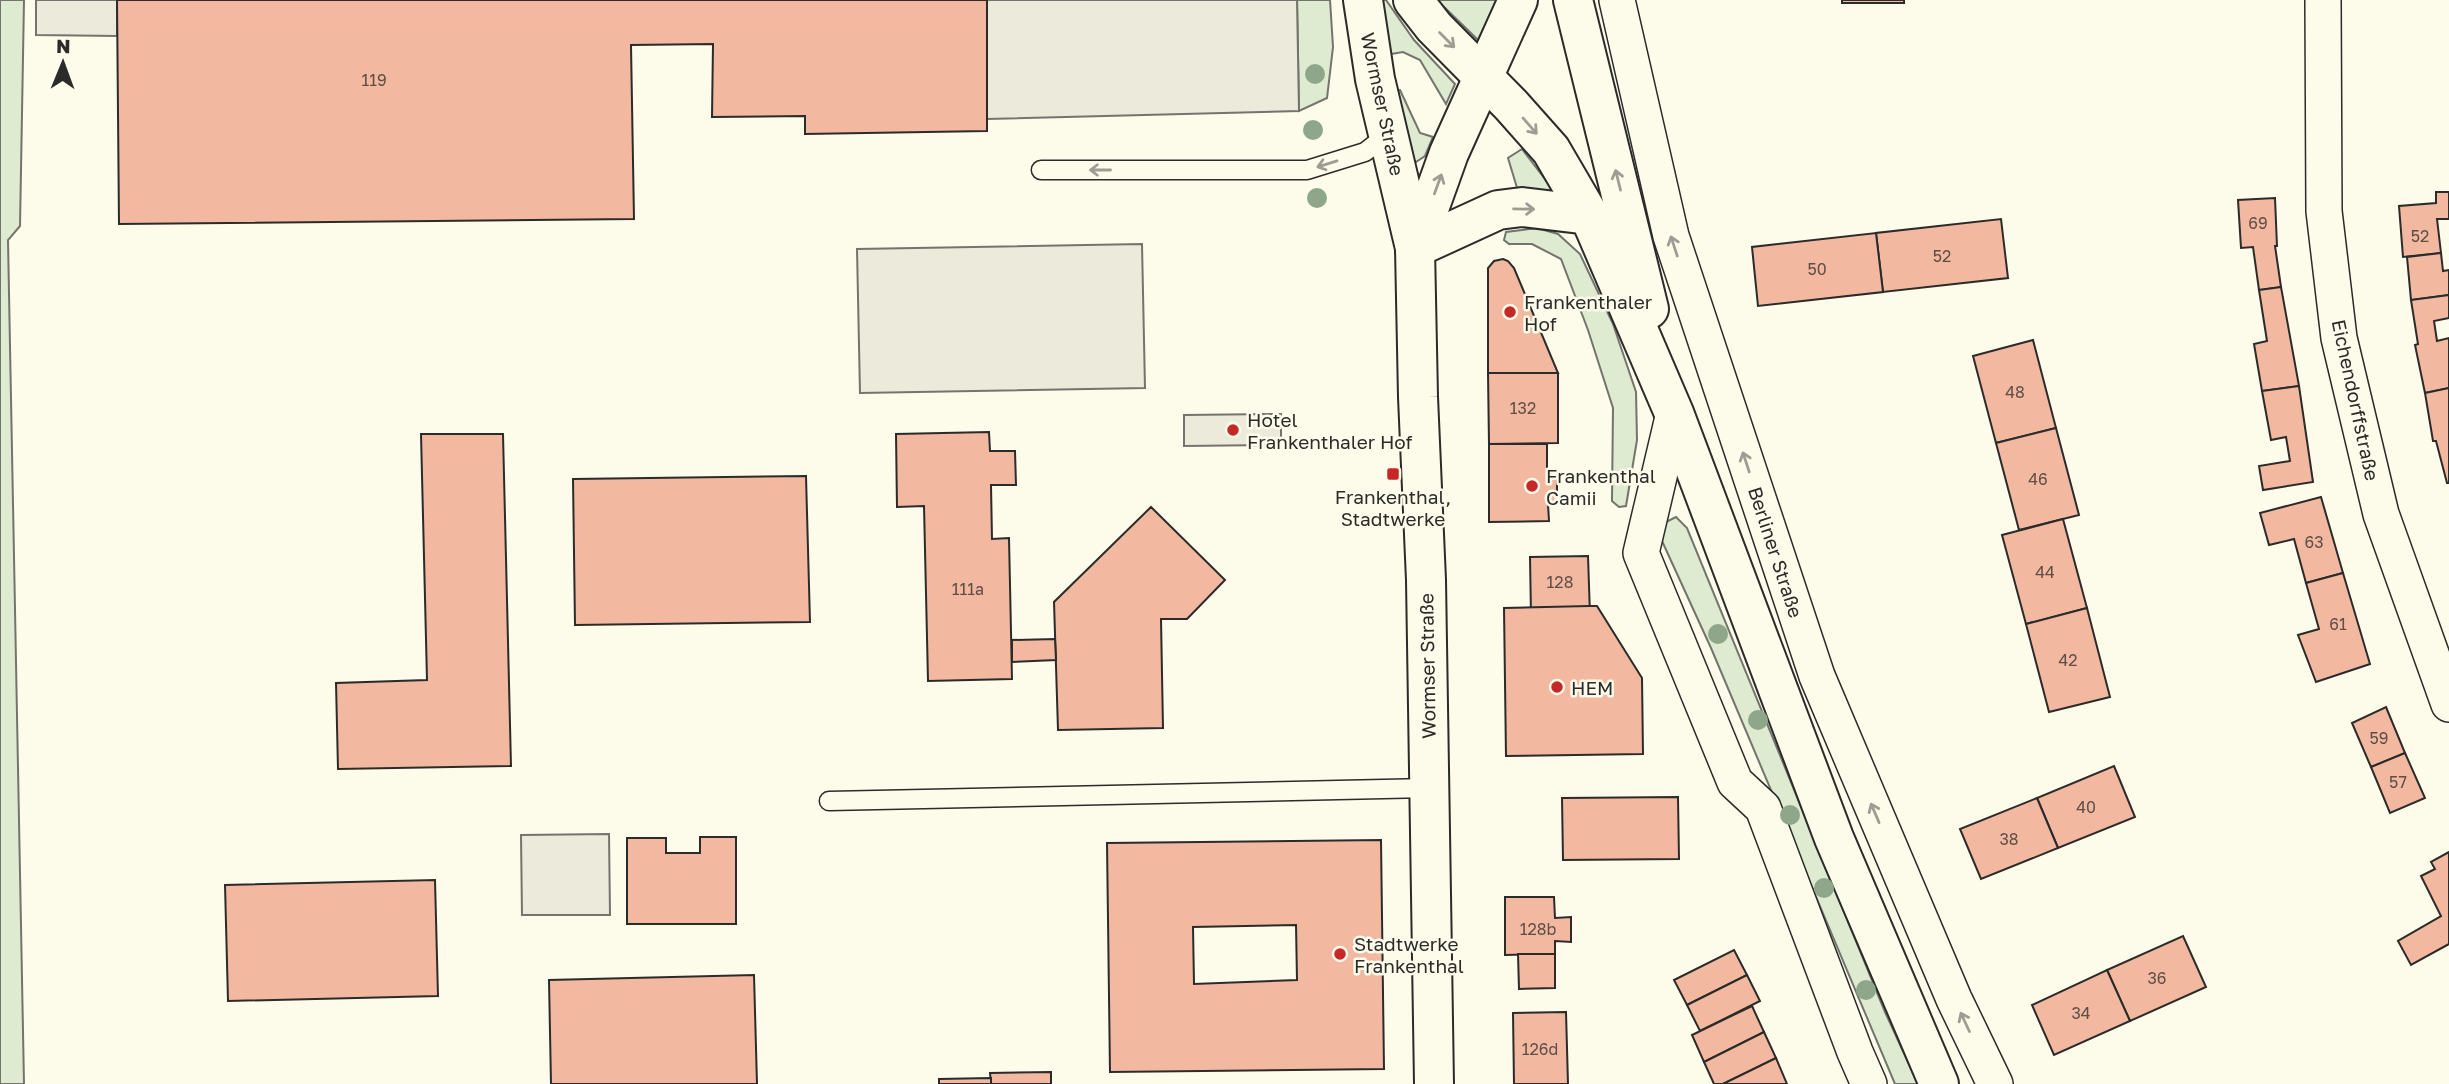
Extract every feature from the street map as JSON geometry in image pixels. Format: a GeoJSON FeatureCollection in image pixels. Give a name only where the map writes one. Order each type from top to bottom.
{"type":"FeatureCollection","features":[{"type":"Feature","properties":{"kind":"main road","name":"Wormser Straße"},"geometry":{"type":"LineString","coordinates":[[1363,0],[1375,79],[1415,248],[1426,580],[1434,1084]]}},
{"type":"Feature","properties":{"kind":"main road"},"geometry":{"type":"LineString","coordinates":[[1413,0],[1434,27],[1551,150],[1588,215],[1674,413],[1834,838],[1939,1084]]}},
{"type":"Feature","properties":{"kind":"main road","name":"Wormser Straße"},"geometry":{"type":"LineString","coordinates":[[1415,248],[1449,153],[1518,0]]}},
{"type":"Feature","properties":{"kind":"main road"},"geometry":{"type":"LineString","coordinates":[[1573,0],[1674,413]]}},
{"type":"Feature","properties":{"kind":"main road"},"geometry":{"type":"LineString","coordinates":[[1415,248],[1499,210],[1522,207],[1588,215]]}},
{"type":"Feature","properties":{"kind":"street","name":"Berliner Straße"},"geometry":{"type":"LineString","coordinates":[[1617,0],[1671,236],[1817,676],[1954,999],[1994,1084]]}},
{"type":"Feature","properties":{"kind":"street","name":"Eichendorffstraße"},"geometry":{"type":"LineString","coordinates":[[2323,0],[2324,211],[2339,338],[2381,514],[2449,704]]}},
{"type":"Feature","properties":{"kind":"street"},"geometry":{"type":"LineString","coordinates":[[1674,413],[1641,553],[1735,782],[1763,808],[1869,1084]]}},
{"type":"Feature","properties":{"kind":"lane"},"geometry":{"type":"LineString","coordinates":[[1041,170],[1307,170],[1365,152],[1387,135]]}},
{"type":"Feature","properties":{"kind":"lane"},"geometry":{"type":"LineString","coordinates":[[829,801],[1429,788]]}},
{"type":"Feature","properties":{"kind":"green space"},"geometry":{"type":"Polygon","coordinates":[[[0,0],[24,0],[20,226],[8,240],[24,1084],[0,1084],[0,0]]]}},
{"type":"Feature","properties":{"kind":"green space"},"geometry":{"type":"Polygon","coordinates":[[[1297,0],[1330,0],[1333,47],[1327,98],[1299,111],[1297,0]]]}},
{"type":"Feature","properties":{"kind":"green space"},"geometry":{"type":"Polygon","coordinates":[[[1376,0],[1386,0],[1414,40],[1455,84],[1446,104],[1420,60],[1403,52],[1385,55],[1376,0]]]}},
{"type":"Feature","properties":{"kind":"green space"},"geometry":{"type":"Polygon","coordinates":[[[1437,0],[1499,0],[1478,40],[1437,0]]]}},
{"type":"Feature","properties":{"kind":"green space"},"geometry":{"type":"Polygon","coordinates":[[[1400,90],[1420,133],[1433,137],[1425,156],[1416,162],[1412,158],[1392,91],[1400,90]]]}},
{"type":"Feature","properties":{"kind":"green space"},"geometry":{"type":"Polygon","coordinates":[[[1522,149],[1554,191],[1518,191],[1508,158],[1522,149]]]}},
{"type":"Feature","properties":{"kind":"green space"},"geometry":{"type":"Polygon","coordinates":[[[1537,228],[1558,234],[1580,254],[1613,324],[1636,392],[1637,440],[1626,506],[1619,507],[1612,501],[1613,408],[1561,259],[1532,244],[1509,244],[1504,240],[1506,232],[1537,228]]]}},
{"type":"Feature","properties":{"kind":"green space"},"geometry":{"type":"Polygon","coordinates":[[[1676,517],[1687,528],[1885,1012],[1918,1084],[1895,1084],[1711,648],[1662,541],[1664,523],[1676,517]]]}},
{"type":"Feature","properties":{"kind":"shaded area"},"geometry":{"type":"Polygon","coordinates":[[[36,0],[117,0],[117,36],[36,35],[36,0]]]}},
{"type":"Feature","properties":{"kind":"shaded area"},"geometry":{"type":"Polygon","coordinates":[[[987,0],[1297,0],[1299,111],[987,119],[987,0]]]}},
{"type":"Feature","properties":{"kind":"shaded area"},"geometry":{"type":"Polygon","coordinates":[[[1142,244],[1145,388],[860,393],[857,249],[1142,244]]]}},
{"type":"Feature","properties":{"kind":"shaded area","name":"Hotel Frankenthaler Hof"},"geometry":{"type":"Polygon","coordinates":[[[1281,414],[1281,445],[1184,446],[1184,415],[1281,414]]]}},
{"type":"Feature","properties":{"kind":"shaded area"},"geometry":{"type":"Polygon","coordinates":[[[609,834],[610,915],[522,915],[521,835],[609,834]]]}},
{"type":"Feature","properties":{"kind":"building"},"geometry":{"type":"Polygon","coordinates":[[[117,0],[987,0],[987,131],[805,134],[805,116],[712,117],[713,44],[631,45],[634,219],[119,224],[117,0]]]}},
{"type":"Feature","properties":{"kind":"building"},"geometry":{"type":"Polygon","coordinates":[[[1842,0],[1904,0],[1904,3],[1842,3],[1842,0]]]}},
{"type":"Feature","properties":{"kind":"building"},"geometry":{"type":"Polygon","coordinates":[[[2436,192],[2449,192],[2449,219],[2437,219],[2441,253],[2403,257],[2399,206],[2436,203],[2436,192]]]}},
{"type":"Feature","properties":{"kind":"building"},"geometry":{"type":"Polygon","coordinates":[[[2275,198],[2275,246],[2281,287],[2259,290],[2253,247],[2241,248],[2238,200],[2275,198]]]}},
{"type":"Feature","properties":{"kind":"building"},"geometry":{"type":"Polygon","coordinates":[[[2001,219],[2008,278],[1883,292],[1876,233],[2001,219]]]}},
{"type":"Feature","properties":{"kind":"building"},"geometry":{"type":"Polygon","coordinates":[[[1876,233],[1883,292],[1758,306],[1752,247],[1876,233]]]}},
{"type":"Feature","properties":{"kind":"building"},"geometry":{"type":"Polygon","coordinates":[[[2441,253],[2443,271],[2449,270],[2449,295],[2411,300],[2407,257],[2441,253]]]}},
{"type":"Feature","properties":{"kind":"building","name":"Frankenthaler Hof"},"geometry":{"type":"Polygon","coordinates":[[[1503,259],[1514,268],[1558,373],[1488,373],[1488,268],[1494,261],[1503,259]]]}},
{"type":"Feature","properties":{"kind":"building"},"geometry":{"type":"Polygon","coordinates":[[[2281,287],[2299,386],[2262,391],[2254,344],[2267,341],[2259,290],[2281,287]]]}},
{"type":"Feature","properties":{"kind":"building"},"geometry":{"type":"Polygon","coordinates":[[[2449,295],[2449,318],[2434,321],[2437,341],[2449,338],[2449,388],[2425,393],[2415,345],[2418,344],[2411,300],[2449,295]]]}},
{"type":"Feature","properties":{"kind":"building"},"geometry":{"type":"Polygon","coordinates":[[[2033,340],[2056,428],[1996,443],[1973,356],[2033,340]]]}},
{"type":"Feature","properties":{"kind":"building"},"geometry":{"type":"Polygon","coordinates":[[[1488,373],[1558,373],[1558,443],[1489,444],[1488,373]]]}},
{"type":"Feature","properties":{"kind":"building"},"geometry":{"type":"Polygon","coordinates":[[[2299,386],[2313,482],[2263,490],[2259,466],[2290,461],[2286,437],[2271,440],[2262,391],[2299,386]]]}},
{"type":"Feature","properties":{"kind":"building"},"geometry":{"type":"Polygon","coordinates":[[[2449,388],[2447,483],[2436,441],[2433,441],[2425,393],[2449,388]]]}},
{"type":"Feature","properties":{"kind":"building"},"geometry":{"type":"Polygon","coordinates":[[[2056,428],[2079,515],[2019,530],[1996,443],[2056,428]]]}},
{"type":"Feature","properties":{"kind":"building"},"geometry":{"type":"Polygon","coordinates":[[[989,432],[990,451],[1015,451],[1016,485],[991,485],[992,539],[1009,538],[1012,679],[928,681],[924,506],[897,507],[896,434],[989,432]]]}},
{"type":"Feature","properties":{"kind":"building"},"geometry":{"type":"Polygon","coordinates":[[[421,434],[503,434],[511,766],[338,769],[336,683],[427,680],[421,434]]]}},
{"type":"Feature","properties":{"kind":"building"},"geometry":{"type":"Polygon","coordinates":[[[1489,444],[1547,444],[1547,476],[1557,475],[1557,503],[1548,504],[1549,521],[1489,522],[1489,444]]]}},
{"type":"Feature","properties":{"kind":"building"},"geometry":{"type":"Polygon","coordinates":[[[806,476],[810,622],[575,625],[573,479],[806,476]]]}},
{"type":"Feature","properties":{"kind":"building"},"geometry":{"type":"Polygon","coordinates":[[[2321,497],[2343,573],[2306,583],[2294,539],[2269,545],[2260,513],[2321,497]]]}},
{"type":"Feature","properties":{"kind":"building"},"geometry":{"type":"Polygon","coordinates":[[[1151,507],[1225,580],[1187,619],[1161,619],[1163,728],[1058,730],[1054,602],[1151,507]]]}},
{"type":"Feature","properties":{"kind":"building"},"geometry":{"type":"Polygon","coordinates":[[[2063,519],[2087,608],[2026,624],[2002,535],[2063,519]]]}},
{"type":"Feature","properties":{"kind":"building"},"geometry":{"type":"Polygon","coordinates":[[[1588,556],[1590,615],[1531,616],[1530,557],[1588,556]]]}},
{"type":"Feature","properties":{"kind":"building"},"geometry":{"type":"Polygon","coordinates":[[[2343,573],[2370,664],[2316,682],[2298,635],[2319,629],[2306,583],[2343,573]]]}},
{"type":"Feature","properties":{"kind":"building"},"geometry":{"type":"Polygon","coordinates":[[[1597,606],[1642,678],[1643,754],[1506,756],[1504,608],[1597,606]]]}},
{"type":"Feature","properties":{"kind":"building"},"geometry":{"type":"Polygon","coordinates":[[[2087,608],[2110,697],[2049,712],[2026,624],[2087,608]]]}},
{"type":"Feature","properties":{"kind":"building"},"geometry":{"type":"Polygon","coordinates":[[[1055,639],[1056,660],[1012,662],[1012,640],[1055,639]]]}},
{"type":"Feature","properties":{"kind":"building"},"geometry":{"type":"Polygon","coordinates":[[[2386,707],[2405,753],[2371,767],[2352,723],[2386,707]]]}},
{"type":"Feature","properties":{"kind":"building"},"geometry":{"type":"Polygon","coordinates":[[[2405,753],[2425,798],[2390,813],[2371,767],[2405,753]]]}},
{"type":"Feature","properties":{"kind":"building"},"geometry":{"type":"Polygon","coordinates":[[[2114,766],[2135,817],[2058,848],[2037,798],[2114,766]]]}},
{"type":"Feature","properties":{"kind":"building"},"geometry":{"type":"Polygon","coordinates":[[[1678,797],[1679,859],[1563,860],[1562,798],[1678,797]]]}},
{"type":"Feature","properties":{"kind":"building"},"geometry":{"type":"Polygon","coordinates":[[[2037,798],[2058,848],[1981,879],[1960,829],[2037,798]]]}},
{"type":"Feature","properties":{"kind":"building"},"geometry":{"type":"Polygon","coordinates":[[[700,837],[736,837],[736,924],[627,924],[627,838],[666,838],[666,853],[700,853],[700,837]]]}},
{"type":"Feature","properties":{"kind":"building","name":"Stadtwerke Frankenthal"},"geometry":{"type":"Polygon","coordinates":[[[1381,840],[1384,1069],[1110,1072],[1107,843],[1381,840]],[[1296,925],[1193,927],[1194,984],[1297,980],[1296,925]]]}},
{"type":"Feature","properties":{"kind":"building"},"geometry":{"type":"Polygon","coordinates":[[[2449,852],[2449,944],[2411,965],[2398,941],[2441,916],[2421,876],[2435,869],[2431,862],[2449,852]]]}},
{"type":"Feature","properties":{"kind":"building"},"geometry":{"type":"Polygon","coordinates":[[[435,880],[438,996],[228,1001],[225,885],[435,880]]]}},
{"type":"Feature","properties":{"kind":"building"},"geometry":{"type":"Polygon","coordinates":[[[1505,897],[1554,897],[1555,918],[1571,917],[1571,942],[1555,941],[1555,954],[1505,955],[1505,897]]]}},
{"type":"Feature","properties":{"kind":"building"},"geometry":{"type":"Polygon","coordinates":[[[2183,936],[2206,987],[2130,1021],[2107,970],[2183,936]]]}},
{"type":"Feature","properties":{"kind":"building"},"geometry":{"type":"Polygon","coordinates":[[[1734,950],[1747,975],[1687,1005],[1674,980],[1734,950]]]}},
{"type":"Feature","properties":{"kind":"building"},"geometry":{"type":"Polygon","coordinates":[[[1518,954],[1555,954],[1555,988],[1519,989],[1518,954]]]}},
{"type":"Feature","properties":{"kind":"building"},"geometry":{"type":"Polygon","coordinates":[[[2107,970],[2130,1021],[2054,1055],[2032,1005],[2107,970]]]}},
{"type":"Feature","properties":{"kind":"building"},"geometry":{"type":"Polygon","coordinates":[[[754,975],[757,1084],[551,1084],[549,980],[754,975]]]}},
{"type":"Feature","properties":{"kind":"building"},"geometry":{"type":"Polygon","coordinates":[[[1747,975],[1760,1001],[1700,1031],[1687,1005],[1747,975]]]}},
{"type":"Feature","properties":{"kind":"building"},"geometry":{"type":"Polygon","coordinates":[[[1752,1006],[1764,1032],[1704,1062],[1692,1035],[1752,1006]]]}},
{"type":"Feature","properties":{"kind":"building"},"geometry":{"type":"Polygon","coordinates":[[[1566,1012],[1568,1084],[1514,1084],[1513,1013],[1566,1012]]]}},
{"type":"Feature","properties":{"kind":"building"},"geometry":{"type":"Polygon","coordinates":[[[1764,1032],[1776,1058],[1723,1084],[1714,1084],[1704,1062],[1764,1032]]]}},
{"type":"Feature","properties":{"kind":"building"},"geometry":{"type":"Polygon","coordinates":[[[1776,1058],[1787,1084],[1723,1084],[1776,1058]]]}},
{"type":"Feature","properties":{"kind":"building"},"geometry":{"type":"Polygon","coordinates":[[[1051,1072],[1051,1084],[991,1084],[990,1073],[1051,1072]]]}},
{"type":"Feature","properties":{"kind":"building"},"geometry":{"type":"Polygon","coordinates":[[[991,1078],[991,1084],[939,1084],[939,1079],[991,1078]]]}},
{"type":"Feature","properties":{"kind":"place","name":"Frankenthaler Hof"},"geometry":{"type":"Point","coordinates":[1510,312]}},
{"type":"Feature","properties":{"kind":"place","name":"Hotel Frankenthaler Hof"},"geometry":{"type":"Point","coordinates":[1233,430]}},
{"type":"Feature","properties":{"kind":"place","name":"Frankenthal, Stadtwerke"},"geometry":{"type":"Point","coordinates":[1393,474]}},
{"type":"Feature","properties":{"kind":"place","name":"Frankenthal Camii"},"geometry":{"type":"Point","coordinates":[1532,486]}},
{"type":"Feature","properties":{"kind":"place","name":"HEM"},"geometry":{"type":"Point","coordinates":[1557,687]}},
{"type":"Feature","properties":{"kind":"place","name":"Stadtwerke Frankenthal"},"geometry":{"type":"Point","coordinates":[1340,954]}}]}
